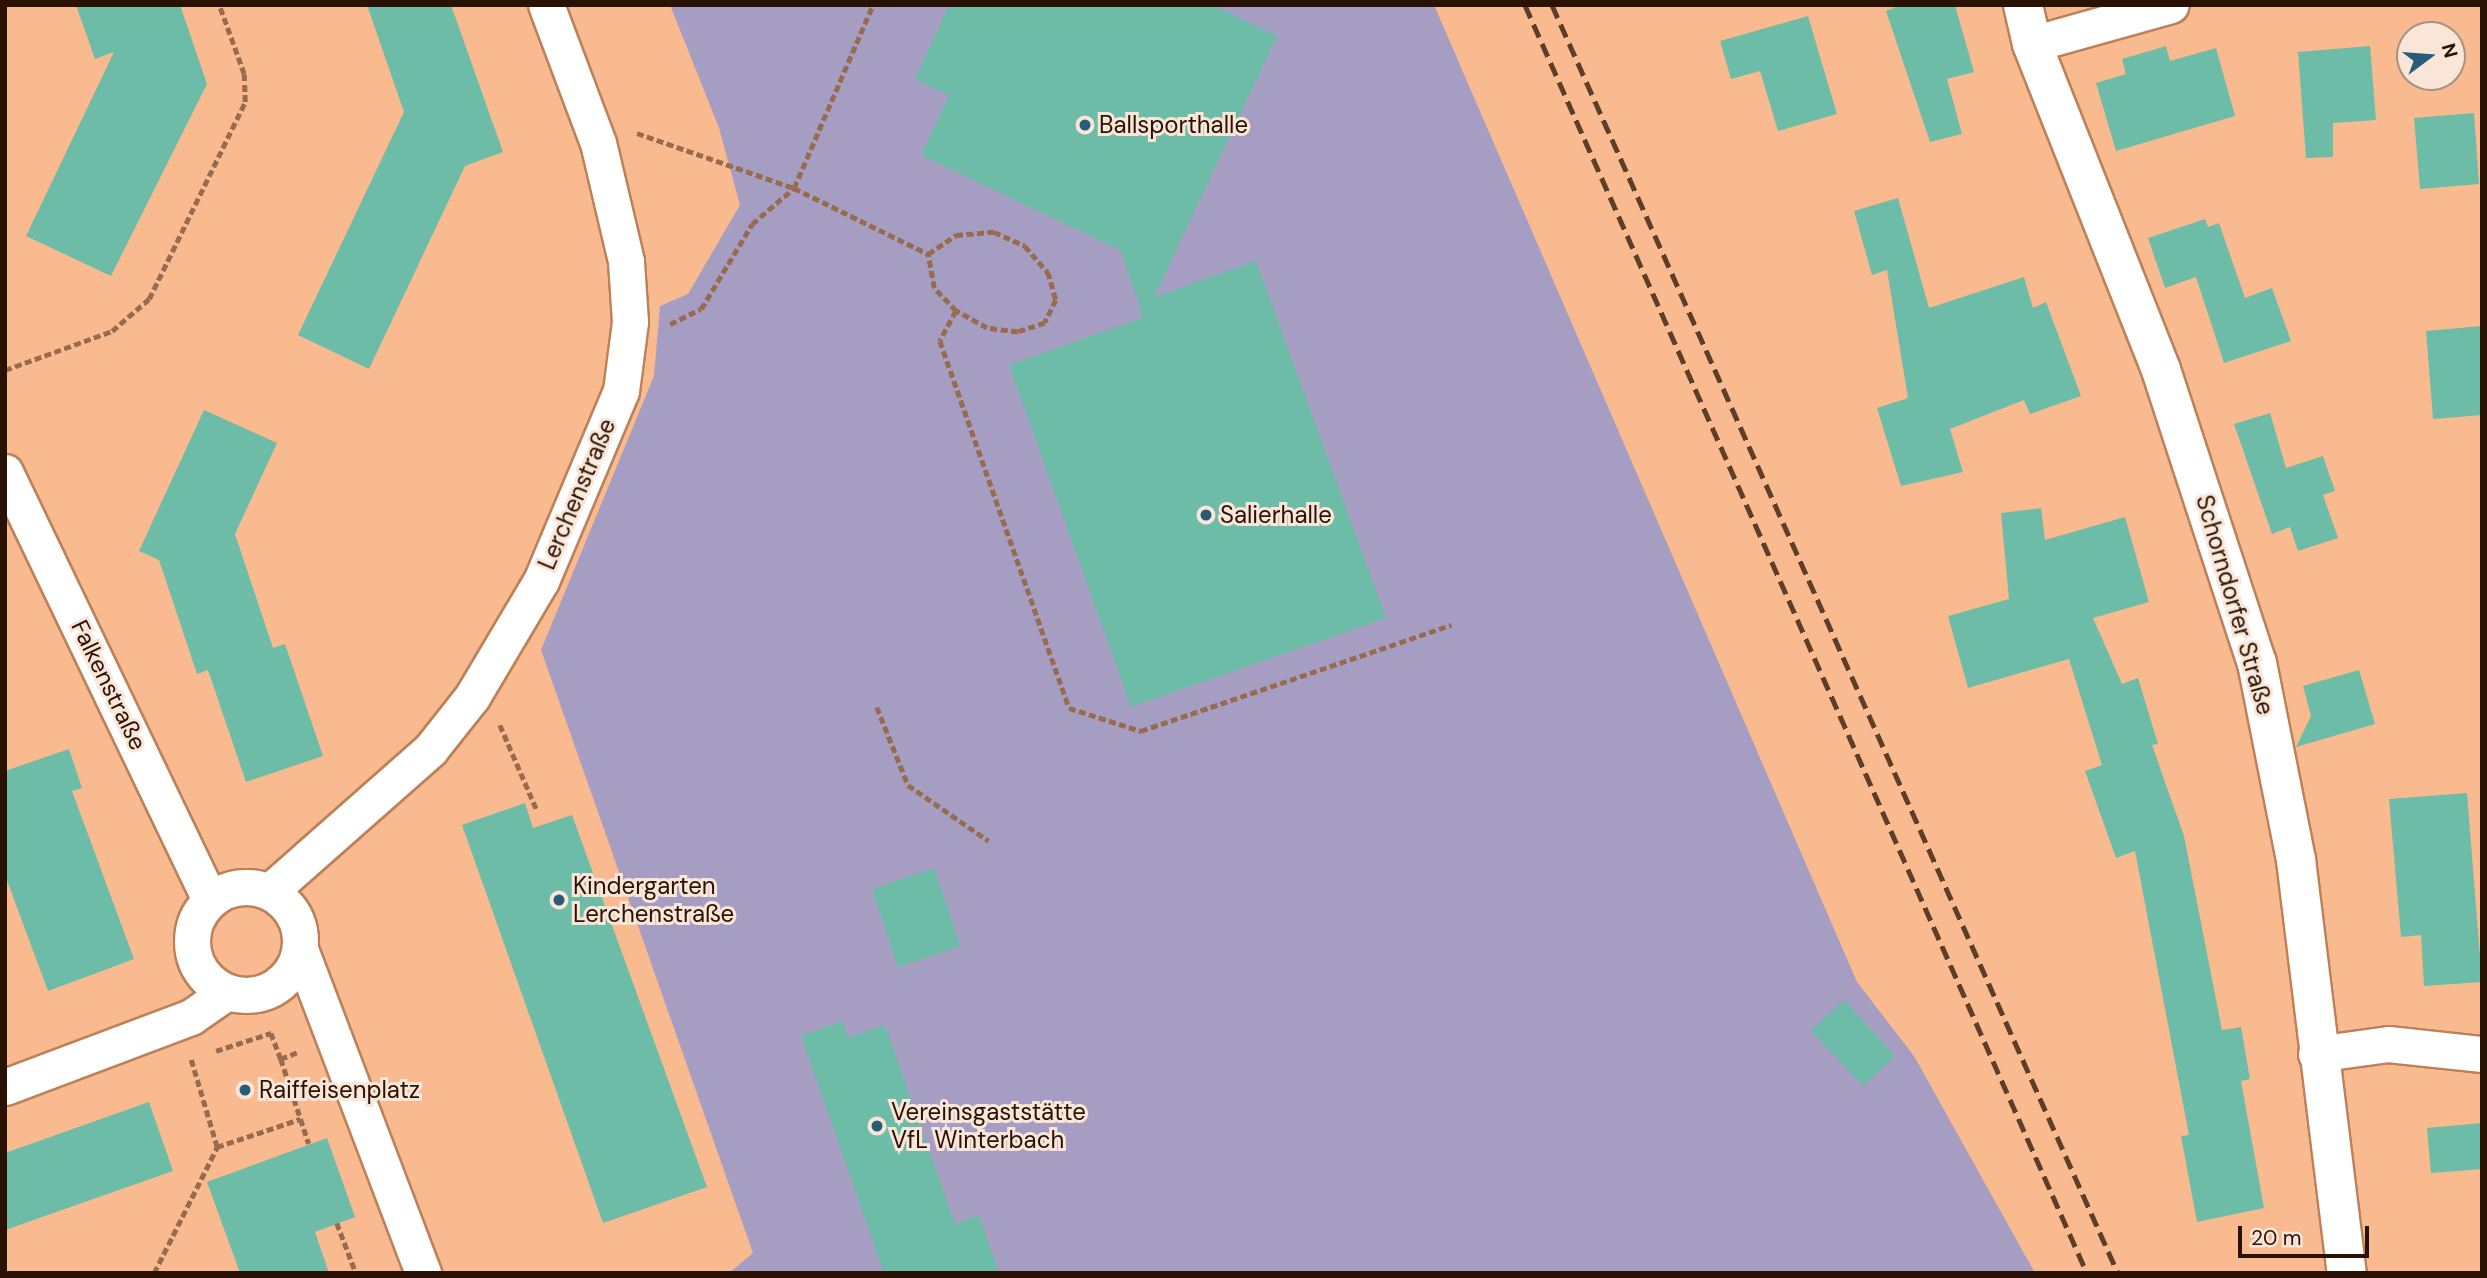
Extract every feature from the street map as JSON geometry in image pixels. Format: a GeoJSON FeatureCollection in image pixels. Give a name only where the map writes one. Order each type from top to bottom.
{"type":"FeatureCollection","features":[{"type":"Feature","properties":{"kind":"street","name":"Lerchenstraße"},"geometry":{"type":"LineString","coordinates":[[269,892],[430,750],[472,697],[541,581],[621,391],[630,322],[626,261],[598,143],[546,5]]}},
{"type":"Feature","properties":{"kind":"street","name":"Schorndorfer Straße"},"geometry":{"type":"LineString","coordinates":[[2023,5],[2032,44],[2161,370],[2257,663],[2296,860],[2316,1054],[2347,1273]]}},
{"type":"Feature","properties":{"kind":"street"},"geometry":{"type":"LineString","coordinates":[[2032,44],[2171,5]]}},
{"type":"Feature","properties":{"kind":"street","name":"Falkenstraße"},"geometry":{"type":"LineString","coordinates":[[5,472],[211,900]]}},
{"type":"Feature","properties":{"kind":"street"},"geometry":{"type":"LineString","coordinates":[[226,992],[203,975],[195,958],[192,936],[211,900],[248,887],[269,892],[290,909],[300,949],[423,1273]]}},
{"type":"Feature","properties":{"kind":"street"},"geometry":{"type":"LineString","coordinates":[[5,1087],[191,1017],[226,992],[272,989],[288,977],[300,949]]}},
{"type":"Feature","properties":{"kind":"street"},"geometry":{"type":"LineString","coordinates":[[2316,1054],[2388,1044],[2482,1055]]}},
{"type":"Feature","properties":{"kind":"path"},"geometry":{"type":"LineString","coordinates":[[5,370],[112,331],[149,299],[244,102],[244,75],[219,5]]}},
{"type":"Feature","properties":{"kind":"path"},"geometry":{"type":"LineString","coordinates":[[630,322],[664,327],[701,309],[752,223],[794,188],[873,5]]}},
{"type":"Feature","properties":{"kind":"path"},"geometry":{"type":"LineString","coordinates":[[598,143],[641,132],[794,188],[928,254]]}},
{"type":"Feature","properties":{"kind":"path"},"geometry":{"type":"LineString","coordinates":[[994,232],[1025,246],[1048,272],[1056,300],[1045,323],[1018,332],[987,328],[956,311],[934,288],[928,254],[956,235],[994,232]]}},
{"type":"Feature","properties":{"kind":"path"},"geometry":{"type":"LineString","coordinates":[[956,311],[940,341],[1069,708],[1141,731],[1451,625]]}},
{"type":"Feature","properties":{"kind":"path"},"geometry":{"type":"LineString","coordinates":[[472,697],[508,732],[537,810]]}},
{"type":"Feature","properties":{"kind":"path"},"geometry":{"type":"LineString","coordinates":[[877,707],[908,785],[989,841]]}},
{"type":"Feature","properties":{"kind":"path"},"geometry":{"type":"LineString","coordinates":[[154,1273],[217,1147],[189,1061],[271,1033],[309,1144]]}},
{"type":"Feature","properties":{"kind":"path"},"geometry":{"type":"LineString","coordinates":[[281,1059],[334,1039]]}},
{"type":"Feature","properties":{"kind":"path"},"geometry":{"type":"LineString","coordinates":[[217,1147],[300,1119]]}},
{"type":"Feature","properties":{"kind":"path"},"geometry":{"type":"LineString","coordinates":[[337,1223],[356,1273]]}},
{"type":"Feature","properties":{"kind":"shaded area"},"geometry":{"type":"Polygon","coordinates":[[[670,5],[1434,5],[1857,982],[1914,1056],[2035,1273],[729,1273],[753,1253],[541,650],[654,376],[660,306],[688,294],[740,205],[719,128],[670,5]]]}},
{"type":"Feature","properties":{"kind":"building"},"geometry":{"type":"Polygon","coordinates":[[[76,5],[180,5],[207,84],[111,276],[26,236],[114,52],[95,59],[76,5]]]}},
{"type":"Feature","properties":{"kind":"building"},"geometry":{"type":"Polygon","coordinates":[[[367,5],[451,5],[503,152],[465,166],[369,369],[298,335],[404,112],[367,5]]]}},
{"type":"Feature","properties":{"kind":"building","name":"Salierhalle"},"geometry":{"type":"Polygon","coordinates":[[[949,5],[1212,5],[1277,36],[1154,297],[1256,261],[1386,618],[1131,707],[1009,365],[1142,318],[1139,303],[1120,250],[921,155],[949,95],[915,79],[949,5]]]}},
{"type":"Feature","properties":{"kind":"building"},"geometry":{"type":"Polygon","coordinates":[[[1901,5],[1955,5],[1974,72],[1947,79],[1962,134],[1930,142],[1886,11],[1901,5]]]}},
{"type":"Feature","properties":{"kind":"building"},"geometry":{"type":"Polygon","coordinates":[[[1808,16],[1837,114],[1778,131],[1760,71],[1731,79],[1720,41],[1808,16]]]}},
{"type":"Feature","properties":{"kind":"building"},"geometry":{"type":"Polygon","coordinates":[[[2166,46],[2170,61],[2216,48],[2235,116],[2116,151],[2096,83],[2126,74],[2122,59],[2166,46]]]}},
{"type":"Feature","properties":{"kind":"building"},"geometry":{"type":"Polygon","coordinates":[[[2370,46],[2376,120],[2333,123],[2333,157],[2306,158],[2298,52],[2370,46]]]}},
{"type":"Feature","properties":{"kind":"building"},"geometry":{"type":"Polygon","coordinates":[[[2474,113],[2479,184],[2420,189],[2414,118],[2474,113]]]}},
{"type":"Feature","properties":{"kind":"building"},"geometry":{"type":"Polygon","coordinates":[[[1898,198],[1929,308],[2024,277],[2033,308],[2046,302],[2081,396],[2030,414],[2024,400],[1950,429],[1963,472],[1901,486],[1877,408],[1908,398],[1887,270],[1872,275],[1854,211],[1898,198]]]}},
{"type":"Feature","properties":{"kind":"building"},"geometry":{"type":"Polygon","coordinates":[[[2205,219],[2208,227],[2219,223],[2245,298],[2272,288],[2291,341],[2224,363],[2196,277],[2165,288],[2148,238],[2205,219]]]}},
{"type":"Feature","properties":{"kind":"building"},"geometry":{"type":"Polygon","coordinates":[[[2482,326],[2482,415],[2433,419],[2426,331],[2482,326]]]}},
{"type":"Feature","properties":{"kind":"building"},"geometry":{"type":"Polygon","coordinates":[[[204,410],[277,443],[235,534],[273,648],[285,644],[323,756],[246,782],[208,670],[197,674],[159,560],[139,551],[204,410]]]}},
{"type":"Feature","properties":{"kind":"building"},"geometry":{"type":"Polygon","coordinates":[[[2270,413],[2286,468],[2323,456],[2335,491],[2323,495],[2338,538],[2298,551],[2290,527],[2272,534],[2234,424],[2270,413]]]}},
{"type":"Feature","properties":{"kind":"building"},"geometry":{"type":"Polygon","coordinates":[[[2041,508],[2045,540],[2125,517],[2149,602],[2093,618],[2122,684],[2138,678],[2158,744],[2152,745],[2184,836],[2222,1030],[2241,1027],[2250,1079],[2241,1081],[2264,1208],[2197,1222],[2181,1136],[2189,1135],[2135,851],[2116,858],[2085,771],[2102,765],[2069,659],[1968,688],[1948,616],[2009,599],[2001,513],[2041,508]]]}},
{"type":"Feature","properties":{"kind":"building"},"geometry":{"type":"Polygon","coordinates":[[[2359,670],[2375,724],[2296,747],[2311,716],[2303,686],[2359,670]]]}},
{"type":"Feature","properties":{"kind":"building"},"geometry":{"type":"Polygon","coordinates":[[[69,749],[82,788],[72,791],[134,959],[48,991],[5,875],[5,771],[69,749]]]}},
{"type":"Feature","properties":{"kind":"building"},"geometry":{"type":"Polygon","coordinates":[[[2467,793],[2482,982],[2424,986],[2421,935],[2401,937],[2389,799],[2467,793]]]}},
{"type":"Feature","properties":{"kind":"building"},"geometry":{"type":"Polygon","coordinates":[[[525,803],[533,828],[572,815],[707,1187],[603,1223],[462,825],[525,803]]]}},
{"type":"Feature","properties":{"kind":"building"},"geometry":{"type":"Polygon","coordinates":[[[934,868],[960,946],[898,967],[872,889],[934,868]]]}},
{"type":"Feature","properties":{"kind":"building"},"geometry":{"type":"Polygon","coordinates":[[[1844,1000],[1895,1056],[1863,1086],[1811,1030],[1844,1000]]]}},
{"type":"Feature","properties":{"kind":"building","name":"Vereinsgaststätte VfL Winterbach"},"geometry":{"type":"Polygon","coordinates":[[[843,1021],[848,1038],[885,1025],[955,1224],[979,1215],[999,1273],[884,1273],[801,1036],[843,1021]]]}},
{"type":"Feature","properties":{"kind":"building"},"geometry":{"type":"Polygon","coordinates":[[[149,1102],[173,1171],[5,1230],[5,1153],[149,1102]]]}},
{"type":"Feature","properties":{"kind":"building"},"geometry":{"type":"Polygon","coordinates":[[[2482,1123],[2482,1169],[2431,1173],[2427,1128],[2482,1123]]]}},
{"type":"Feature","properties":{"kind":"building"},"geometry":{"type":"Polygon","coordinates":[[[327,1138],[355,1217],[315,1232],[329,1273],[240,1273],[207,1182],[327,1138]]]}},
{"type":"Feature","properties":{"kind":"railway"},"geometry":{"type":"LineString","coordinates":[[1525,5],[2087,1273]]}},
{"type":"Feature","properties":{"kind":"railway"},"geometry":{"type":"LineString","coordinates":[[1552,5],[2118,1273]]}},
{"type":"Feature","properties":{"kind":"place","name":"Ballsporthalle"},"geometry":{"type":"Point","coordinates":[1085,125]}},
{"type":"Feature","properties":{"kind":"place","name":"Salierhalle"},"geometry":{"type":"Point","coordinates":[1206,515]}},
{"type":"Feature","properties":{"kind":"place","name":"Kindergarten Lerchenstraße"},"geometry":{"type":"Point","coordinates":[559,900]}},
{"type":"Feature","properties":{"kind":"place","name":"Raiffeisenplatz"},"geometry":{"type":"Point","coordinates":[245,1090]}},
{"type":"Feature","properties":{"kind":"place","name":"Vereinsgaststätte VfL Winterbach"},"geometry":{"type":"Point","coordinates":[877,1126]}}]}
